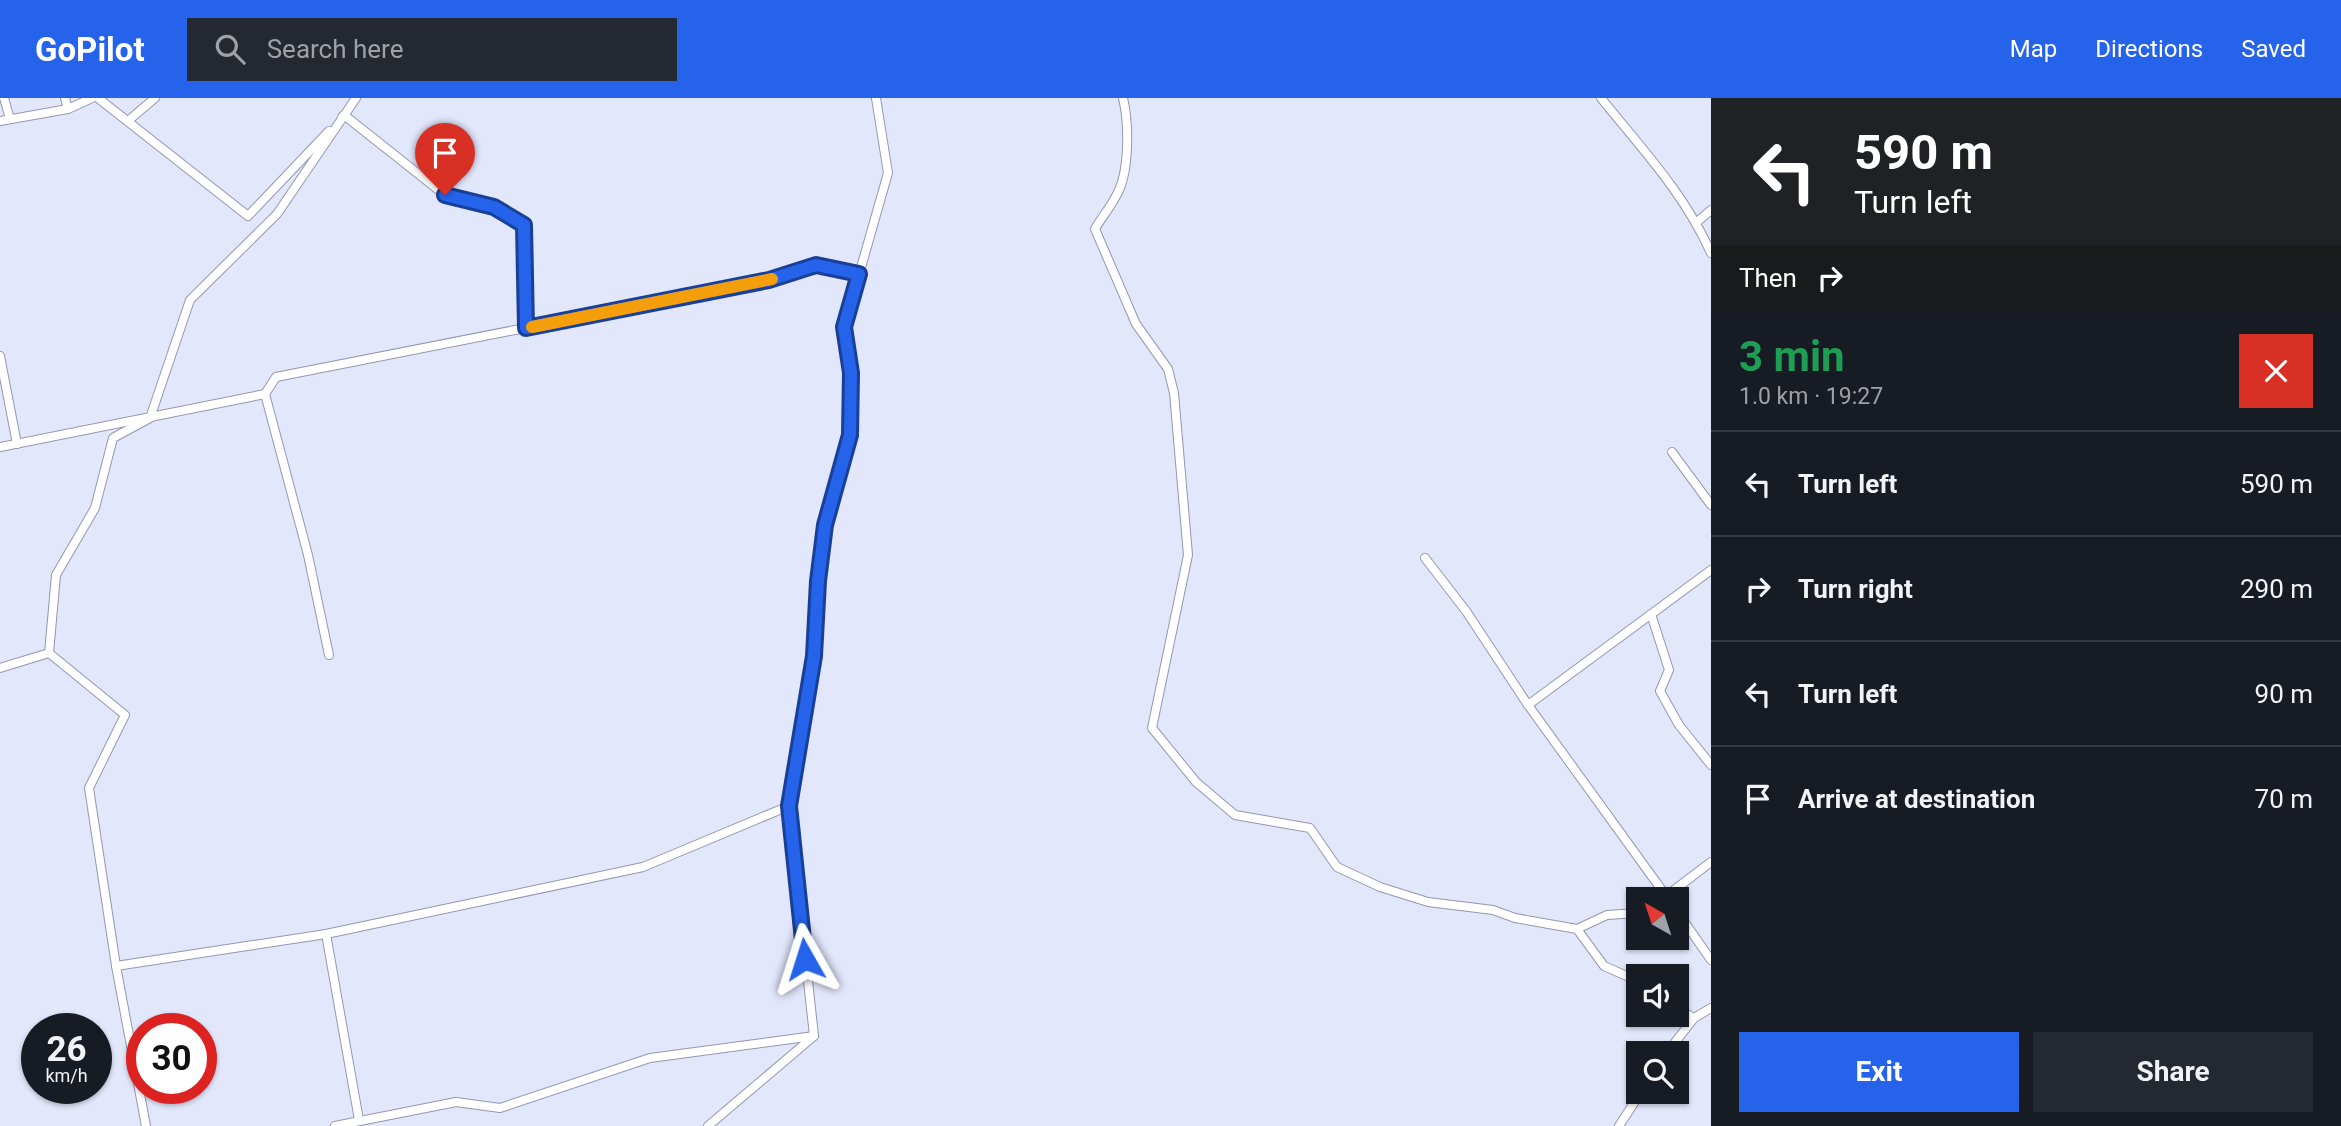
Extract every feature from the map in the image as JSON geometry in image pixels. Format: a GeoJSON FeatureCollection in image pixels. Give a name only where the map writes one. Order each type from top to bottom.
{"type":"FeatureCollection","features":[{"type":"Feature","properties":{"kind":"street"},"geometry":{"type":"LineString","coordinates":[[4,98],[10,119]]}},
{"type":"Feature","properties":{"kind":"street"},"geometry":{"type":"LineString","coordinates":[[65,98],[68,109]]}},
{"type":"Feature","properties":{"kind":"street"},"geometry":{"type":"LineString","coordinates":[[0,121],[68,109],[92,98]]}},
{"type":"Feature","properties":{"kind":"street"},"geometry":{"type":"LineString","coordinates":[[98,98],[248,216],[344,115]]}},
{"type":"Feature","properties":{"kind":"street"},"geometry":{"type":"LineString","coordinates":[[129,120],[155,98]]}},
{"type":"Feature","properties":{"kind":"street"},"geometry":{"type":"LineString","coordinates":[[49,653],[56,575],[95,508],[113,438],[150,418],[190,300],[278,214],[356,98]]}},
{"type":"Feature","properties":{"kind":"street"},"geometry":{"type":"LineString","coordinates":[[814,1036],[789,806],[814,656],[818,581],[825,525],[850,435],[851,373],[844,327],[888,173],[876,98]]}},
{"type":"Feature","properties":{"kind":"street"},"geometry":{"type":"LineString","coordinates":[[1123,98],[1127,155],[1125,173],[1117,196],[1095,229],[1136,324],[1168,369],[1174,393],[1189,541],[1152,728],[1196,782],[1235,815],[1310,828],[1337,867],[1380,887],[1428,902],[1493,910],[1515,918],[1577,929],[1606,915],[1626,914]]}},
{"type":"Feature","properties":{"kind":"street"},"geometry":{"type":"LineString","coordinates":[[1601,98],[1668,176],[1697,222],[1711,253]]}},
{"type":"Feature","properties":{"kind":"street"},"geometry":{"type":"LineString","coordinates":[[344,115],[445,195],[494,207],[524,225],[526,328]]}},
{"type":"Feature","properties":{"kind":"street"},"geometry":{"type":"LineString","coordinates":[[1697,222],[1711,210]]}},
{"type":"Feature","properties":{"kind":"street"},"geometry":{"type":"LineString","coordinates":[[0,447],[265,394],[276,377],[769,280],[816,265],[859,274]]}},
{"type":"Feature","properties":{"kind":"street"},"geometry":{"type":"LineString","coordinates":[[0,356],[17,444]]}},
{"type":"Feature","properties":{"kind":"street"},"geometry":{"type":"LineString","coordinates":[[265,394],[308,555],[329,655]]}},
{"type":"Feature","properties":{"kind":"street"},"geometry":{"type":"LineString","coordinates":[[1672,452],[1711,505]]}},
{"type":"Feature","properties":{"kind":"street"},"geometry":{"type":"LineString","coordinates":[[1425,558],[1466,611],[1528,705],[1657,887]]}},
{"type":"Feature","properties":{"kind":"street"},"geometry":{"type":"LineString","coordinates":[[1528,705],[1711,570]]}},
{"type":"Feature","properties":{"kind":"street"},"geometry":{"type":"LineString","coordinates":[[1651,614],[1669,670],[1660,691],[1679,725],[1711,765]]}},
{"type":"Feature","properties":{"kind":"street"},"geometry":{"type":"LineString","coordinates":[[0,668],[49,653]]}},
{"type":"Feature","properties":{"kind":"street"},"geometry":{"type":"LineString","coordinates":[[49,653],[125,715],[89,788],[116,966],[146,1126]]}},
{"type":"Feature","properties":{"kind":"street"},"geometry":{"type":"LineString","coordinates":[[116,966],[326,934],[643,867],[789,806]]}},
{"type":"Feature","properties":{"kind":"street"},"geometry":{"type":"LineString","coordinates":[[1679,887],[1711,862]]}},
{"type":"Feature","properties":{"kind":"street"},"geometry":{"type":"LineString","coordinates":[[1577,929],[1604,966],[1626,976]]}},
{"type":"Feature","properties":{"kind":"street"},"geometry":{"type":"LineString","coordinates":[[1689,929],[1711,960]]}},
{"type":"Feature","properties":{"kind":"street"},"geometry":{"type":"LineString","coordinates":[[326,934],[359,1120]]}},
{"type":"Feature","properties":{"kind":"street"},"geometry":{"type":"LineString","coordinates":[[1676,1041],[1694,1018],[1711,1008]]}},
{"type":"Feature","properties":{"kind":"street"},"geometry":{"type":"LineString","coordinates":[[1689,1015],[1694,1018]]}},
{"type":"Feature","properties":{"kind":"street"},"geometry":{"type":"LineString","coordinates":[[335,1126],[456,1102],[500,1108],[650,1058],[814,1036]]}},
{"type":"Feature","properties":{"kind":"street"},"geometry":{"type":"LineString","coordinates":[[708,1126],[814,1036]]}},
{"type":"Feature","properties":{"kind":"street"},"geometry":{"type":"LineString","coordinates":[[1619,1126],[1633,1104]]}},
{"type":"Feature","properties":{"kind":"slow traffic"},"geometry":{"type":"LineString","coordinates":[[532,327],[772,279]]}},
{"type":"Feature","properties":{"kind":"route"},"geometry":{"type":"LineString","coordinates":[[445,195],[494,207],[524,225],[526,328],[769,280],[816,265],[859,274],[844,327],[851,373],[850,435],[825,525],[818,581],[814,656],[789,806],[805,959]]}}]}
